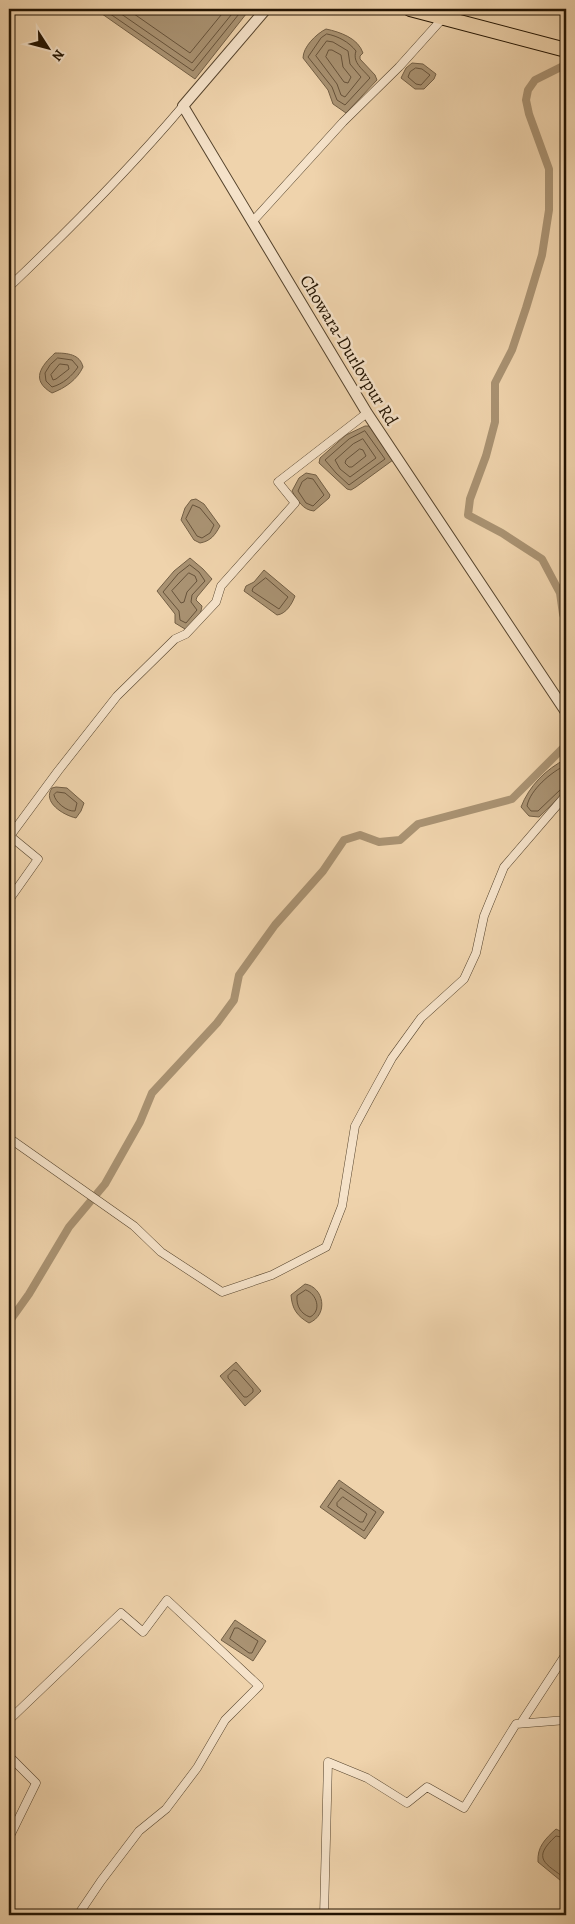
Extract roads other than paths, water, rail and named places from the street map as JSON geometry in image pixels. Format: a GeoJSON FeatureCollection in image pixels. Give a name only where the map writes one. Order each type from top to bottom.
{"type":"FeatureCollection","features":[{"type":"Feature","properties":{"kind":"highway"},"geometry":{"type":"LineString","coordinates":[[410,9],[566,50]]}},
{"type":"Feature","properties":{"kind":"street"},"geometry":{"type":"LineString","coordinates":[[9,288],[141,156],[266,9]]}},
{"type":"Feature","properties":{"kind":"street"},"geometry":{"type":"LineString","coordinates":[[253,221],[343,122],[399,67],[443,18]]}},
{"type":"Feature","properties":{"kind":"street","name":"Chowara-Durlovpur Rd"},"geometry":{"type":"LineString","coordinates":[[183,106],[367,413],[566,712]]}},
{"type":"Feature","properties":{"kind":"street"},"geometry":{"type":"LineString","coordinates":[[9,900],[38,859],[10,836],[42,792],[117,696],[175,639],[186,634],[198,622],[216,602],[221,586],[295,503],[278,482],[367,413]]}},
{"type":"Feature","properties":{"kind":"street"},"geometry":{"type":"LineString","coordinates":[[9,1138],[134,1226],[161,1252],[222,1292],[272,1276],[326,1247],[342,1206],[355,1126],[392,1058],[421,1018],[464,979],[476,953],[484,916],[504,867],[566,795]]}},
{"type":"Feature","properties":{"kind":"street"},"geometry":{"type":"LineString","coordinates":[[9,1720],[121,1613],[143,1632],[166,1600],[259,1686],[225,1720],[197,1768],[166,1809],[139,1831],[100,1881],[78,1915]]}},
{"type":"Feature","properties":{"kind":"street"},"geometry":{"type":"LineString","coordinates":[[521,1723],[566,1654]]}},
{"type":"Feature","properties":{"kind":"street"},"geometry":{"type":"LineString","coordinates":[[324,1915],[328,1762],[368,1778],[407,1803],[427,1787],[464,1808],[516,1724],[566,1720]]}},
{"type":"Feature","properties":{"kind":"street"},"geometry":{"type":"LineString","coordinates":[[9,1756],[36,1784],[9,1838]]}},
{"type":"Feature","properties":{"kind":"water"},"geometry":{"type":"Polygon","coordinates":[[[95,9],[250,9],[195,79],[95,9]]]}},
{"type":"Feature","properties":{"kind":"water"},"geometry":{"type":"Polygon","coordinates":[[[326,29],[343,34],[357,43],[363,53],[360,59],[375,75],[377,80],[346,113],[333,104],[328,90],[303,58],[305,50],[311,41],[326,29]]]}},
{"type":"Feature","properties":{"kind":"water"},"geometry":{"type":"Polygon","coordinates":[[[412,63],[423,64],[436,74],[434,79],[424,89],[415,89],[401,78],[406,68],[412,63]]]}},
{"type":"Feature","properties":{"kind":"water"},"geometry":{"type":"Polygon","coordinates":[[[55,353],[76,357],[83,367],[70,383],[52,393],[41,383],[40,373],[55,353]]]}},
{"type":"Feature","properties":{"kind":"water"},"geometry":{"type":"Polygon","coordinates":[[[369,426],[393,460],[356,487],[351,490],[347,489],[319,463],[320,458],[346,435],[369,426]]]}},
{"type":"Feature","properties":{"kind":"water"},"geometry":{"type":"Polygon","coordinates":[[[306,473],[316,475],[330,495],[314,511],[304,507],[292,491],[299,478],[306,473]]]}},
{"type":"Feature","properties":{"kind":"water"},"geometry":{"type":"Polygon","coordinates":[[[196,499],[204,504],[220,526],[212,537],[200,543],[194,540],[181,520],[185,508],[191,500],[196,499]]]}},
{"type":"Feature","properties":{"kind":"water"},"geometry":{"type":"Polygon","coordinates":[[[190,558],[212,579],[197,597],[196,600],[202,606],[199,617],[185,629],[175,623],[175,614],[157,591],[174,571],[190,558]]]}},
{"type":"Feature","properties":{"kind":"water"},"geometry":{"type":"Polygon","coordinates":[[[264,570],[295,596],[283,613],[277,615],[244,591],[246,586],[254,582],[264,570]]]}},
{"type":"Feature","properties":{"kind":"water"},"geometry":{"type":"Polygon","coordinates":[[[566,759],[566,791],[539,817],[529,816],[521,807],[533,785],[545,773],[566,759]]]}},
{"type":"Feature","properties":{"kind":"water"},"geometry":{"type":"Polygon","coordinates":[[[52,788],[67,788],[84,803],[76,818],[60,811],[52,803],[50,793],[52,788]]]}},
{"type":"Feature","properties":{"kind":"water"},"geometry":{"type":"Polygon","coordinates":[[[305,1284],[316,1290],[322,1302],[319,1314],[309,1323],[296,1312],[291,1295],[305,1284]]]}},
{"type":"Feature","properties":{"kind":"water"},"geometry":{"type":"Polygon","coordinates":[[[236,1362],[261,1391],[245,1406],[220,1376],[236,1362]]]}},
{"type":"Feature","properties":{"kind":"water"},"geometry":{"type":"Polygon","coordinates":[[[339,1480],[384,1512],[365,1539],[320,1507],[339,1480]]]}},
{"type":"Feature","properties":{"kind":"water"},"geometry":{"type":"Polygon","coordinates":[[[235,1620],[266,1641],[253,1661],[221,1640],[235,1620]]]}},
{"type":"Feature","properties":{"kind":"water"},"geometry":{"type":"Polygon","coordinates":[[[556,1829],[566,1834],[566,1885],[538,1862],[539,1852],[543,1844],[556,1829]]]}},
{"type":"Feature","properties":{"kind":"waterway"},"geometry":{"type":"LineString","coordinates":[[566,61],[563,66],[535,80],[528,90],[526,100],[529,114],[549,169],[549,210],[542,255],[526,308],[512,350],[495,383],[495,422],[486,456],[470,499],[468,515],[502,533],[542,559],[560,593],[566,623]]}},
{"type":"Feature","properties":{"kind":"waterway"},"geometry":{"type":"LineString","coordinates":[[9,1322],[29,1294],[69,1227],[105,1184],[140,1122],[152,1093],[217,1023],[234,1000],[239,975],[275,925],[323,871],[344,840],[360,835],[379,842],[400,840],[418,824],[512,799],[566,745]]}}]}
